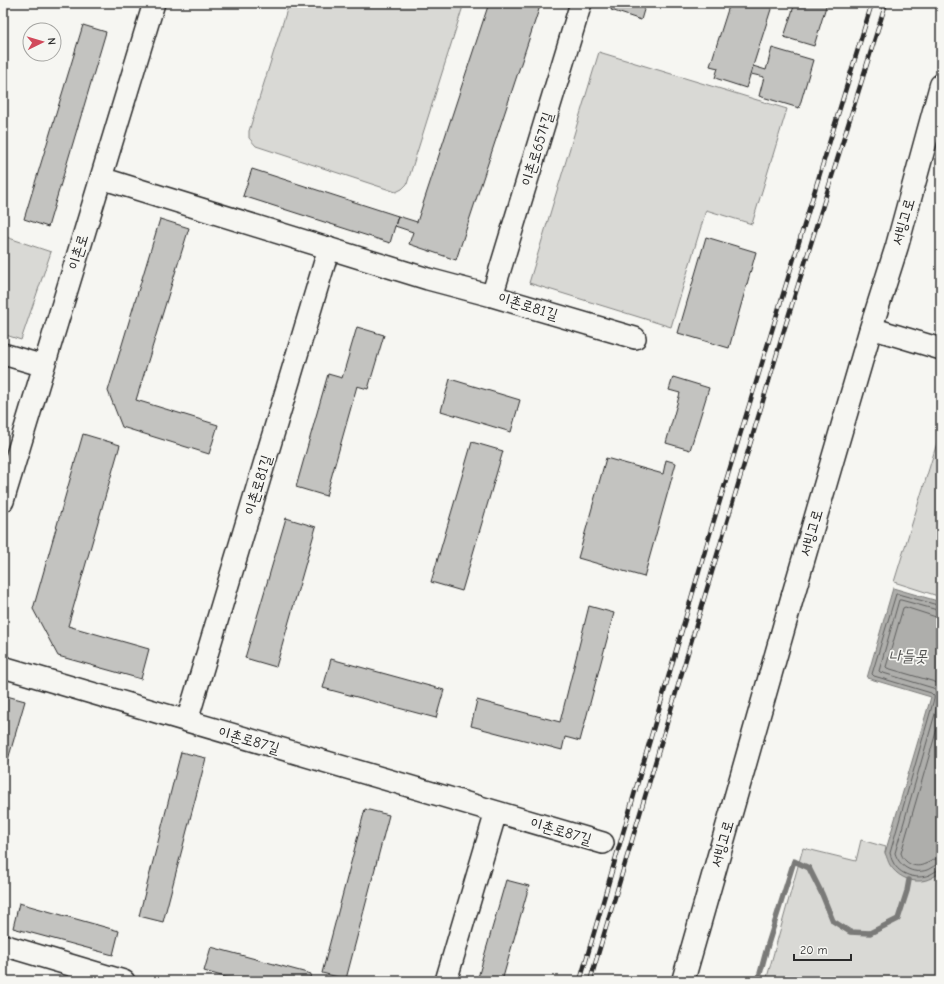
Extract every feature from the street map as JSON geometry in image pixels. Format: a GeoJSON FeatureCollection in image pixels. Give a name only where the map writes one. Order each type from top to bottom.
{"type":"FeatureCollection","features":[{"type":"Feature","properties":{"kind":"main road","name":"서빙고로"},"geometry":{"type":"LineString","coordinates":[[676,981],[685,972],[871,328],[897,246],[941,85]]}},
{"type":"Feature","properties":{"kind":"street","name":"이촌로"},"geometry":{"type":"LineString","coordinates":[[3,501],[154,3]]}},
{"type":"Feature","properties":{"kind":"street","name":"이촌로65가길"},"geometry":{"type":"LineString","coordinates":[[492,296],[581,3]]}},
{"type":"Feature","properties":{"kind":"street","name":"이촌로81길"},"geometry":{"type":"LineString","coordinates":[[101,178],[428,278],[635,338]]}},
{"type":"Feature","properties":{"kind":"street","name":"이촌로81길"},"geometry":{"type":"LineString","coordinates":[[187,722],[329,248]]}},
{"type":"Feature","properties":{"kind":"street"},"geometry":{"type":"LineString","coordinates":[[871,328],[941,349]]}},
{"type":"Feature","properties":{"kind":"street"},"geometry":{"type":"LineString","coordinates":[[3,354],[44,366]]}},
{"type":"Feature","properties":{"kind":"street","name":"이촌로87길"},"geometry":{"type":"LineString","coordinates":[[3,668],[604,844]]}},
{"type":"Feature","properties":{"kind":"street"},"geometry":{"type":"LineString","coordinates":[[446,981],[496,812]]}},
{"type":"Feature","properties":{"kind":"street"},"geometry":{"type":"LineString","coordinates":[[3,945],[124,981]]}},
{"type":"Feature","properties":{"kind":"shaded area"},"geometry":{"type":"Polygon","coordinates":[[[289,3],[464,3],[407,184],[402,189],[396,192],[256,146],[249,138],[249,131],[289,3]]]}},
{"type":"Feature","properties":{"kind":"shaded area"},"geometry":{"type":"Polygon","coordinates":[[[599,52],[787,109],[752,224],[706,210],[671,327],[529,283],[599,52]]]}},
{"type":"Feature","properties":{"kind":"shaded area"},"geometry":{"type":"Polygon","coordinates":[[[3,236],[51,252],[21,340],[3,334],[3,236]]]}},
{"type":"Feature","properties":{"kind":"shaded area"},"geometry":{"type":"Polygon","coordinates":[[[941,430],[941,597],[894,582],[941,430]]]}},
{"type":"Feature","properties":{"kind":"shaded area"},"geometry":{"type":"Polygon","coordinates":[[[861,840],[886,847],[885,853],[909,880],[926,879],[941,872],[941,981],[766,981],[803,848],[856,861],[861,840]]]}},
{"type":"Feature","properties":{"kind":"water","name":"나들못"},"geometry":{"type":"Polygon","coordinates":[[[893,588],[941,602],[941,872],[923,881],[907,879],[899,875],[890,865],[885,853],[931,697],[867,678],[893,588]]]}},
{"type":"Feature","properties":{"kind":"building"},"geometry":{"type":"Polygon","coordinates":[[[489,3],[541,3],[456,260],[409,244],[413,232],[395,226],[398,216],[417,222],[489,3]]]}},
{"type":"Feature","properties":{"kind":"building"},"geometry":{"type":"Polygon","coordinates":[[[613,3],[646,3],[641,20],[611,10],[613,3]]]}},
{"type":"Feature","properties":{"kind":"building"},"geometry":{"type":"Polygon","coordinates":[[[730,3],[773,3],[746,88],[715,78],[718,68],[710,66],[730,3]]]}},
{"type":"Feature","properties":{"kind":"building"},"geometry":{"type":"Polygon","coordinates":[[[795,3],[827,3],[814,46],[784,37],[795,3]]]}},
{"type":"Feature","properties":{"kind":"building"},"geometry":{"type":"Polygon","coordinates":[[[83,25],[106,32],[48,227],[24,219],[83,25]]]}},
{"type":"Feature","properties":{"kind":"building"},"geometry":{"type":"Polygon","coordinates":[[[772,48],[813,60],[799,108],[759,96],[764,77],[751,74],[753,66],[766,70],[772,48]]]}},
{"type":"Feature","properties":{"kind":"building"},"geometry":{"type":"Polygon","coordinates":[[[252,169],[398,216],[390,243],[243,196],[252,169]]]}},
{"type":"Feature","properties":{"kind":"building"},"geometry":{"type":"Polygon","coordinates":[[[160,219],[189,228],[136,400],[218,425],[209,454],[122,427],[108,391],[160,219]]]}},
{"type":"Feature","properties":{"kind":"building"},"geometry":{"type":"Polygon","coordinates":[[[706,237],[756,252],[729,348],[678,333],[706,237]]]}},
{"type":"Feature","properties":{"kind":"building"},"geometry":{"type":"Polygon","coordinates":[[[357,327],[384,335],[368,389],[357,386],[326,496],[296,487],[328,374],[342,378],[357,327]]]}},
{"type":"Feature","properties":{"kind":"building"},"geometry":{"type":"Polygon","coordinates":[[[673,377],[709,388],[690,450],[666,443],[680,393],[669,390],[673,377]]]}},
{"type":"Feature","properties":{"kind":"building"},"geometry":{"type":"Polygon","coordinates":[[[450,379],[520,400],[511,432],[441,411],[450,379]]]}},
{"type":"Feature","properties":{"kind":"building"},"geometry":{"type":"Polygon","coordinates":[[[83,434],[120,445],[68,626],[149,649],[141,679],[58,656],[33,609],[83,434]]]}},
{"type":"Feature","properties":{"kind":"building"},"geometry":{"type":"Polygon","coordinates":[[[472,442],[503,451],[462,591],[431,582],[472,442]]]}},
{"type":"Feature","properties":{"kind":"building"},"geometry":{"type":"Polygon","coordinates":[[[606,458],[663,474],[666,460],[676,463],[644,577],[578,558],[606,458]]]}},
{"type":"Feature","properties":{"kind":"building"},"geometry":{"type":"Polygon","coordinates":[[[286,518],[316,527],[276,667],[245,658],[286,518]]]}},
{"type":"Feature","properties":{"kind":"building"},"geometry":{"type":"Polygon","coordinates":[[[589,606],[614,613],[580,741],[565,737],[562,750],[471,726],[477,700],[560,722],[589,606]]]}},
{"type":"Feature","properties":{"kind":"building"},"geometry":{"type":"Polygon","coordinates":[[[331,659],[444,690],[436,718],[323,688],[331,659]]]}},
{"type":"Feature","properties":{"kind":"building"},"geometry":{"type":"Polygon","coordinates":[[[3,695],[25,701],[3,777],[3,695]]]}},
{"type":"Feature","properties":{"kind":"building"},"geometry":{"type":"Polygon","coordinates":[[[181,752],[206,758],[163,922],[139,916],[181,752]]]}},
{"type":"Feature","properties":{"kind":"building"},"geometry":{"type":"Polygon","coordinates":[[[365,809],[389,815],[346,979],[322,973],[365,809]]]}},
{"type":"Feature","properties":{"kind":"building"},"geometry":{"type":"Polygon","coordinates":[[[506,880],[529,886],[502,981],[477,981],[506,880]]]}},
{"type":"Feature","properties":{"kind":"building"},"geometry":{"type":"Polygon","coordinates":[[[19,903],[119,931],[113,955],[13,928],[19,903]]]}},
{"type":"Feature","properties":{"kind":"building"},"geometry":{"type":"Polygon","coordinates":[[[211,947],[311,974],[309,981],[239,981],[204,971],[211,947]]]}},
{"type":"Feature","properties":{"kind":"waterway"},"geometry":{"type":"LineString","coordinates":[[758,981],[794,861],[809,868],[833,921],[850,932],[870,933],[898,919],[909,880]]}},
{"type":"Feature","properties":{"kind":"railway"},"geometry":{"type":"LineString","coordinates":[[580,981],[711,530],[872,3]]}},
{"type":"Feature","properties":{"kind":"railway"},"geometry":{"type":"LineString","coordinates":[[590,981],[785,327],[886,3]]}}]}
